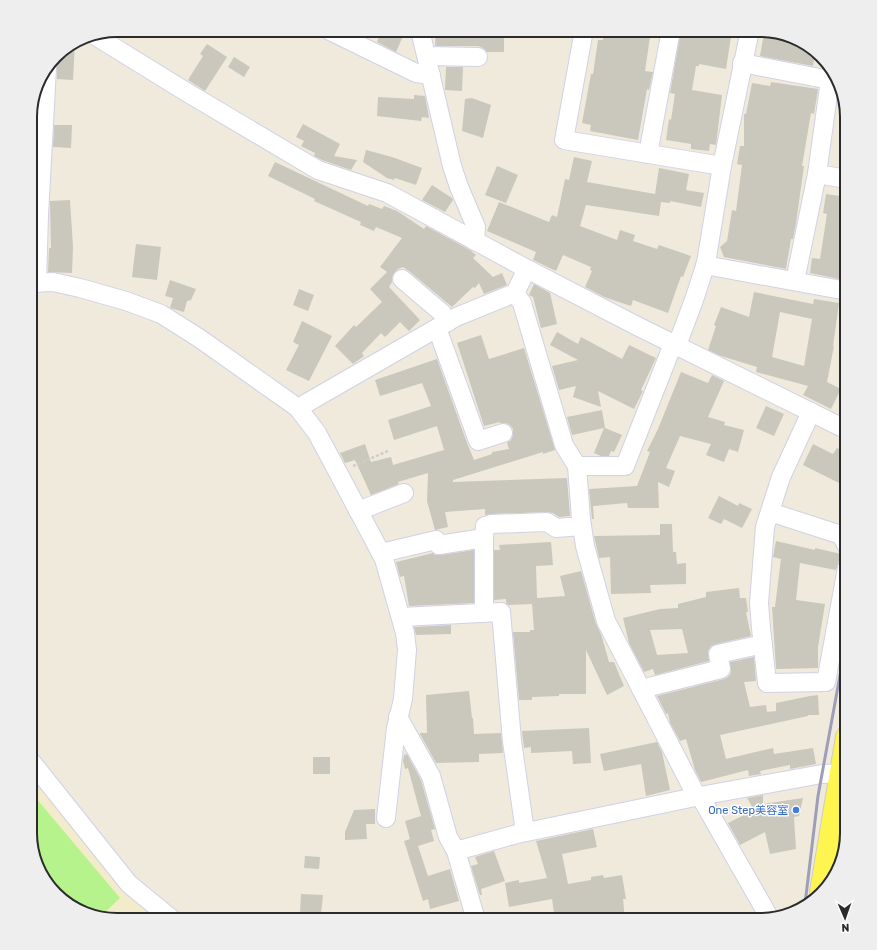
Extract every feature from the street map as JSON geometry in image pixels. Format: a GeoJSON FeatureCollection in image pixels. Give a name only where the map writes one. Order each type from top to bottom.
{"type":"FeatureCollection","features":[{"type":"Feature","properties":{"kind":"main road"},"geometry":{"type":"LineString","coordinates":[[825,879],[840,796]]}},
{"type":"Feature","properties":{"kind":"street"},"geometry":{"type":"LineString","coordinates":[[343,37],[416,72],[431,75]]}},
{"type":"Feature","properties":{"kind":"street"},"geometry":{"type":"LineString","coordinates":[[422,37],[452,166],[459,187],[476,226],[475,241]]}},
{"type":"Feature","properties":{"kind":"street"},"geometry":{"type":"LineString","coordinates":[[583,37],[564,140],[722,166]]}},
{"type":"Feature","properties":{"kind":"street"},"geometry":{"type":"LineString","coordinates":[[648,154],[670,37]]}},
{"type":"Feature","properties":{"kind":"street"},"geometry":{"type":"LineString","coordinates":[[577,466],[625,466],[694,300],[705,265],[722,166],[748,37]]}},
{"type":"Feature","properties":{"kind":"street"},"geometry":{"type":"LineString","coordinates":[[101,39],[318,170],[387,193],[527,269],[675,345],[840,426]]}},
{"type":"Feature","properties":{"kind":"street"},"geometry":{"type":"LineString","coordinates":[[427,56],[478,57]]}},
{"type":"Feature","properties":{"kind":"street"},"geometry":{"type":"LineString","coordinates":[[742,63],[830,80],[817,174],[795,281]]}},
{"type":"Feature","properties":{"kind":"street"},"geometry":{"type":"LineString","coordinates":[[37,238],[46,80]]}},
{"type":"Feature","properties":{"kind":"street"},"geometry":{"type":"LineString","coordinates":[[817,174],[840,178]]}},
{"type":"Feature","properties":{"kind":"street"},"geometry":{"type":"LineString","coordinates":[[705,265],[840,290]]}},
{"type":"Feature","properties":{"kind":"street"},"geometry":{"type":"LineString","coordinates":[[298,408],[456,317],[515,293],[527,269]]}},
{"type":"Feature","properties":{"kind":"street"},"geometry":{"type":"LineString","coordinates":[[402,279],[442,313],[443,325],[478,441],[503,433]]}},
{"type":"Feature","properties":{"kind":"street"},"geometry":{"type":"LineString","coordinates":[[37,283],[53,282],[80,288],[126,301],[161,314],[199,338],[298,408],[317,433],[384,559],[401,617],[407,650],[403,699],[396,728],[386,818]]}},
{"type":"Feature","properties":{"kind":"street"},"geometry":{"type":"LineString","coordinates":[[515,293],[522,303],[564,445],[577,466],[585,546],[606,621],[699,797],[766,913]]}},
{"type":"Feature","properties":{"kind":"street"},"geometry":{"type":"LineString","coordinates":[[811,412],[781,477],[765,527],[759,603],[767,683],[826,682],[840,606]]}},
{"type":"Feature","properties":{"kind":"street"},"geometry":{"type":"LineString","coordinates":[[358,511],[404,494]]}},
{"type":"Feature","properties":{"kind":"street"},"geometry":{"type":"LineString","coordinates":[[770,512],[840,535]]}},
{"type":"Feature","properties":{"kind":"street"},"geometry":{"type":"LineString","coordinates":[[484,613],[485,526],[492,524],[547,522],[556,528],[582,526]]}},
{"type":"Feature","properties":{"kind":"street"},"geometry":{"type":"LineString","coordinates":[[381,553],[436,540],[439,545],[484,538]]}},
{"type":"Feature","properties":{"kind":"street"},"geometry":{"type":"LineString","coordinates":[[401,617],[502,612],[512,741],[524,832]]}},
{"type":"Feature","properties":{"kind":"street"},"geometry":{"type":"LineString","coordinates":[[641,689],[721,669],[718,654],[763,644]]}},
{"type":"Feature","properties":{"kind":"street"},"geometry":{"type":"LineString","coordinates":[[398,717],[431,776],[448,837],[456,851],[474,913]]}},
{"type":"Feature","properties":{"kind":"street"},"geometry":{"type":"LineString","coordinates":[[37,769],[130,884],[165,913]]}},
{"type":"Feature","properties":{"kind":"street"},"geometry":{"type":"LineString","coordinates":[[456,851],[524,832],[822,774],[840,773]]}},
{"type":"Feature","properties":{"kind":"path"},"geometry":{"type":"LineString","coordinates":[[338,473],[388,451]]}},
{"type":"Feature","properties":{"kind":"shaded area"},"geometry":{"type":"Polygon","coordinates":[[[37,778],[158,913],[112,913],[91,909],[68,896],[54,882],[41,859],[38,843],[37,778]]]}},
{"type":"Feature","properties":{"kind":"green space"},"geometry":{"type":"Polygon","coordinates":[[[37,799],[120,898],[106,912],[91,909],[68,896],[54,882],[41,859],[37,833],[37,799]]]}},
{"type":"Feature","properties":{"kind":"building"},"geometry":{"type":"Polygon","coordinates":[[[379,37],[403,37],[396,52],[377,42],[379,37]]]}},
{"type":"Feature","properties":{"kind":"building"},"geometry":{"type":"Polygon","coordinates":[[[436,37],[504,37],[504,52],[487,52],[478,46],[435,46],[436,37]]]}},
{"type":"Feature","properties":{"kind":"building"},"geometry":{"type":"Polygon","coordinates":[[[603,37],[650,37],[645,71],[653,72],[649,90],[647,89],[638,140],[590,131],[591,125],[582,123],[591,74],[593,74],[598,40],[603,40],[603,37]]]}},
{"type":"Feature","properties":{"kind":"building"},"geometry":{"type":"Polygon","coordinates":[[[680,37],[731,37],[726,69],[699,64],[699,66],[696,66],[692,90],[722,95],[716,145],[710,144],[709,151],[691,149],[691,144],[666,140],[675,94],[670,93],[680,37]]]}},
{"type":"Feature","properties":{"kind":"building"},"geometry":{"type":"Polygon","coordinates":[[[763,37],[765,37],[786,41],[795,45],[814,59],[813,66],[760,56],[763,37]]]}},
{"type":"Feature","properties":{"kind":"building"},"geometry":{"type":"Polygon","coordinates":[[[207,44],[227,57],[205,91],[188,80],[203,56],[200,54],[207,44]]]}},
{"type":"Feature","properties":{"kind":"building"},"geometry":{"type":"Polygon","coordinates":[[[75,50],[73,80],[57,79],[57,64],[75,50]]]}},
{"type":"Feature","properties":{"kind":"building"},"geometry":{"type":"Polygon","coordinates":[[[234,57],[250,67],[244,77],[228,67],[234,57]]]}},
{"type":"Feature","properties":{"kind":"building"},"geometry":{"type":"Polygon","coordinates":[[[446,67],[463,67],[462,91],[445,90],[446,67]]]}},
{"type":"Feature","properties":{"kind":"building"},"geometry":{"type":"Polygon","coordinates":[[[771,82],[818,89],[814,114],[811,113],[802,166],[804,166],[796,223],[793,239],[791,239],[786,269],[724,257],[720,247],[727,241],[732,210],[736,211],[742,165],[737,164],[740,146],[744,146],[744,114],[746,114],[752,83],[770,86],[771,82]]]}},
{"type":"Feature","properties":{"kind":"building"},"geometry":{"type":"Polygon","coordinates":[[[414,95],[425,96],[429,118],[422,117],[421,121],[377,116],[378,97],[414,99],[414,95]]]}},
{"type":"Feature","properties":{"kind":"building"},"geometry":{"type":"Polygon","coordinates":[[[472,98],[491,105],[483,138],[462,131],[465,99],[472,98]]]}},
{"type":"Feature","properties":{"kind":"building"},"geometry":{"type":"Polygon","coordinates":[[[303,124],[340,144],[334,156],[357,160],[351,170],[322,160],[314,156],[315,153],[301,146],[304,141],[296,137],[303,124]]]}},
{"type":"Feature","properties":{"kind":"building"},"geometry":{"type":"Polygon","coordinates":[[[54,125],[72,125],[71,148],[53,147],[54,125]]]}},
{"type":"Feature","properties":{"kind":"building"},"geometry":{"type":"Polygon","coordinates":[[[366,150],[392,157],[422,168],[416,185],[395,178],[394,180],[387,178],[363,162],[366,150]]]}},
{"type":"Feature","properties":{"kind":"building"},"geometry":{"type":"Polygon","coordinates":[[[574,157],[592,161],[587,182],[655,194],[659,168],[689,174],[686,190],[704,193],[701,207],[670,201],[670,203],[661,202],[659,216],[586,205],[580,226],[617,240],[620,230],[635,235],[633,241],[657,249],[659,245],[691,256],[683,277],[681,276],[668,313],[633,300],[631,306],[604,297],[585,287],[592,271],[590,270],[591,267],[563,255],[556,271],[533,260],[536,252],[487,231],[499,202],[549,222],[552,215],[557,217],[565,179],[569,180],[574,157]]]}},
{"type":"Feature","properties":{"kind":"building"},"geometry":{"type":"Polygon","coordinates":[[[275,162],[368,206],[369,204],[382,209],[384,206],[397,211],[424,229],[426,226],[470,250],[476,255],[473,258],[493,277],[502,273],[507,285],[484,294],[479,283],[452,307],[409,271],[403,267],[398,269],[394,273],[389,287],[420,320],[409,331],[400,322],[385,337],[381,333],[362,353],[364,356],[353,364],[335,346],[354,325],[356,327],[382,302],[370,289],[387,272],[380,267],[402,238],[376,227],[374,231],[360,225],[361,222],[314,201],[315,199],[268,176],[275,162]]]}},
{"type":"Feature","properties":{"kind":"building"},"geometry":{"type":"Polygon","coordinates":[[[497,166],[518,175],[506,203],[485,195],[497,166]]]}},
{"type":"Feature","properties":{"kind":"building"},"geometry":{"type":"Polygon","coordinates":[[[432,185],[453,200],[445,212],[422,200],[432,185]]]}},
{"type":"Feature","properties":{"kind":"building"},"geometry":{"type":"Polygon","coordinates":[[[826,194],[840,196],[840,279],[810,273],[812,258],[820,259],[827,214],[823,213],[826,194]]]}},
{"type":"Feature","properties":{"kind":"building"},"geometry":{"type":"Polygon","coordinates":[[[70,200],[73,247],[72,273],[48,272],[49,248],[51,248],[50,201],[70,200]]]}},
{"type":"Feature","properties":{"kind":"building"},"geometry":{"type":"Polygon","coordinates":[[[136,244],[161,247],[157,280],[132,277],[136,244]]]}},
{"type":"Feature","properties":{"kind":"building"},"geometry":{"type":"Polygon","coordinates":[[[170,280],[196,289],[191,300],[187,301],[184,312],[170,308],[173,298],[165,296],[170,280]]]}},
{"type":"Feature","properties":{"kind":"building"},"geometry":{"type":"Polygon","coordinates":[[[534,284],[550,293],[557,324],[541,328],[533,297],[529,295],[534,284]]]}},
{"type":"Feature","properties":{"kind":"building"},"geometry":{"type":"Polygon","coordinates":[[[299,289],[314,295],[308,311],[293,305],[299,289]]]}},
{"type":"Feature","properties":{"kind":"building"},"geometry":{"type":"Polygon","coordinates":[[[754,292],[813,304],[814,299],[839,303],[834,346],[827,382],[840,388],[840,391],[831,409],[803,395],[808,386],[756,372],[757,367],[721,356],[708,350],[716,326],[714,325],[721,307],[749,317],[754,292]],[[780,312],[772,357],[804,366],[812,319],[780,312]]]}},
{"type":"Feature","properties":{"kind":"building"},"geometry":{"type":"Polygon","coordinates":[[[302,321],[332,336],[309,381],[286,370],[299,345],[293,342],[302,321]]]}},
{"type":"Feature","properties":{"kind":"building"},"geometry":{"type":"Polygon","coordinates":[[[557,332],[578,344],[581,337],[622,359],[629,345],[656,358],[634,409],[598,391],[601,407],[573,397],[576,386],[559,390],[552,366],[578,360],[550,345],[557,332]]]}},
{"type":"Feature","properties":{"kind":"building"},"geometry":{"type":"Polygon","coordinates":[[[481,335],[489,359],[524,348],[555,450],[543,454],[543,452],[453,480],[453,482],[567,478],[570,516],[559,517],[553,513],[547,512],[485,515],[485,509],[445,512],[448,527],[435,530],[427,501],[428,473],[398,482],[399,484],[371,495],[355,460],[345,463],[340,453],[365,444],[371,462],[391,457],[393,465],[444,450],[437,426],[394,440],[388,420],[431,406],[422,383],[380,396],[375,380],[437,359],[474,460],[492,454],[492,452],[509,449],[507,443],[511,440],[513,429],[510,425],[500,422],[484,426],[457,343],[481,335]]]}},
{"type":"Feature","properties":{"kind":"building"},"geometry":{"type":"Polygon","coordinates":[[[681,372],[708,383],[712,375],[724,381],[708,417],[725,422],[724,425],[744,430],[738,452],[729,449],[724,462],[706,455],[711,444],[680,436],[666,468],[675,471],[669,487],[658,482],[659,508],[628,508],[627,503],[593,506],[594,519],[592,519],[589,489],[637,486],[650,452],[647,451],[658,429],[681,372]]]}},
{"type":"Feature","properties":{"kind":"building"},"geometry":{"type":"Polygon","coordinates":[[[766,406],[784,414],[774,436],[756,428],[766,406]]]}},
{"type":"Feature","properties":{"kind":"building"},"geometry":{"type":"Polygon","coordinates":[[[602,410],[605,428],[622,435],[614,452],[611,451],[609,456],[601,456],[594,453],[604,428],[572,435],[567,417],[602,410]]]}},
{"type":"Feature","properties":{"kind":"building"},"geometry":{"type":"Polygon","coordinates":[[[813,444],[833,454],[837,448],[840,450],[840,484],[803,465],[813,444]]]}},
{"type":"Feature","properties":{"kind":"building"},"geometry":{"type":"Polygon","coordinates":[[[719,496],[738,506],[739,503],[752,509],[742,528],[724,519],[721,524],[708,518],[719,496]]]}},
{"type":"Feature","properties":{"kind":"building"},"geometry":{"type":"Polygon","coordinates":[[[660,524],[672,524],[673,552],[676,552],[677,564],[686,563],[686,584],[650,585],[651,593],[611,594],[610,557],[599,558],[594,536],[660,535],[660,524]]]}},
{"type":"Feature","properties":{"kind":"building"},"geometry":{"type":"Polygon","coordinates":[[[776,541],[840,554],[836,570],[800,563],[796,600],[825,604],[818,647],[818,668],[776,669],[772,607],[775,607],[781,559],[773,557],[776,541]]]}},
{"type":"Feature","properties":{"kind":"building"},"geometry":{"type":"Polygon","coordinates":[[[551,542],[553,565],[536,566],[537,598],[565,596],[560,576],[581,571],[596,624],[601,634],[609,662],[614,662],[624,686],[607,695],[586,650],[586,694],[559,694],[559,696],[532,697],[532,700],[519,700],[513,632],[530,632],[530,630],[534,630],[532,604],[508,605],[506,603],[506,599],[494,600],[494,550],[500,550],[499,545],[551,542]]]}},
{"type":"Feature","properties":{"kind":"building"},"geometry":{"type":"Polygon","coordinates":[[[474,550],[474,603],[409,606],[404,576],[400,577],[396,562],[433,553],[435,555],[441,555],[474,550]]]}},
{"type":"Feature","properties":{"kind":"building"},"geometry":{"type":"Polygon","coordinates":[[[739,588],[740,598],[746,598],[748,612],[746,612],[751,636],[711,646],[708,651],[709,661],[655,675],[653,669],[644,672],[629,643],[623,618],[660,609],[678,608],[678,604],[706,597],[706,592],[739,588]],[[682,629],[650,630],[657,655],[688,653],[682,629]]]}},
{"type":"Feature","properties":{"kind":"building"},"geometry":{"type":"Polygon","coordinates":[[[451,625],[451,634],[416,635],[414,627],[451,625]]]}},
{"type":"Feature","properties":{"kind":"building"},"geometry":{"type":"Polygon","coordinates":[[[754,657],[756,681],[744,682],[750,707],[766,705],[767,712],[776,711],[776,703],[818,695],[819,715],[808,715],[720,735],[726,759],[773,748],[774,754],[813,748],[816,764],[790,769],[790,765],[760,771],[761,774],[749,776],[748,770],[701,782],[695,770],[686,739],[680,741],[670,723],[668,713],[666,714],[657,696],[724,679],[731,673],[730,662],[754,657]]]}},
{"type":"Feature","properties":{"kind":"building"},"geometry":{"type":"Polygon","coordinates":[[[469,691],[474,734],[501,733],[503,753],[479,754],[479,762],[436,763],[420,734],[427,733],[426,695],[469,691]]]}},
{"type":"Feature","properties":{"kind":"building"},"geometry":{"type":"Polygon","coordinates":[[[589,728],[591,763],[573,764],[572,751],[531,753],[531,747],[524,748],[522,731],[589,728]]]}},
{"type":"Feature","properties":{"kind":"building"},"geometry":{"type":"Polygon","coordinates":[[[657,742],[662,752],[670,790],[646,796],[641,764],[604,771],[600,754],[657,742]]]}},
{"type":"Feature","properties":{"kind":"building"},"geometry":{"type":"Polygon","coordinates":[[[407,754],[421,780],[435,829],[431,830],[434,841],[418,846],[428,876],[450,869],[459,901],[430,909],[428,899],[423,901],[404,841],[410,839],[405,821],[421,816],[408,768],[405,769],[403,761],[404,755],[407,754]]]}},
{"type":"Feature","properties":{"kind":"building"},"geometry":{"type":"Polygon","coordinates":[[[313,757],[330,757],[330,774],[313,774],[313,757]]]}},
{"type":"Feature","properties":{"kind":"building"},"geometry":{"type":"Polygon","coordinates":[[[763,795],[763,804],[803,798],[799,816],[794,817],[796,849],[770,854],[765,832],[740,845],[728,823],[754,810],[747,798],[763,795]]]}},
{"type":"Feature","properties":{"kind":"building"},"geometry":{"type":"Polygon","coordinates":[[[375,809],[375,824],[366,824],[367,839],[345,840],[345,832],[354,810],[375,809]]]}},
{"type":"Feature","properties":{"kind":"building"},"geometry":{"type":"Polygon","coordinates":[[[593,829],[597,847],[562,854],[568,884],[591,880],[591,877],[603,875],[604,878],[622,875],[626,899],[623,899],[624,913],[554,913],[552,899],[509,907],[505,883],[519,880],[519,883],[547,878],[536,841],[593,829]]]}},
{"type":"Feature","properties":{"kind":"building"},"geometry":{"type":"Polygon","coordinates":[[[494,851],[505,881],[481,889],[482,895],[480,895],[471,866],[478,864],[475,857],[494,851]]]}},
{"type":"Feature","properties":{"kind":"building"},"geometry":{"type":"Polygon","coordinates":[[[305,856],[320,857],[319,869],[304,868],[305,856]]]}},
{"type":"Feature","properties":{"kind":"building"},"geometry":{"type":"Polygon","coordinates":[[[301,894],[323,895],[321,913],[300,913],[301,894]]]}},
{"type":"Feature","properties":{"kind":"railway"},"geometry":{"type":"LineString","coordinates":[[806,898],[818,796],[840,675]]}},
{"type":"Feature","properties":{"kind":"place","name":"One Step美容室"},"geometry":{"type":"Point","coordinates":[796,810]}}]}
